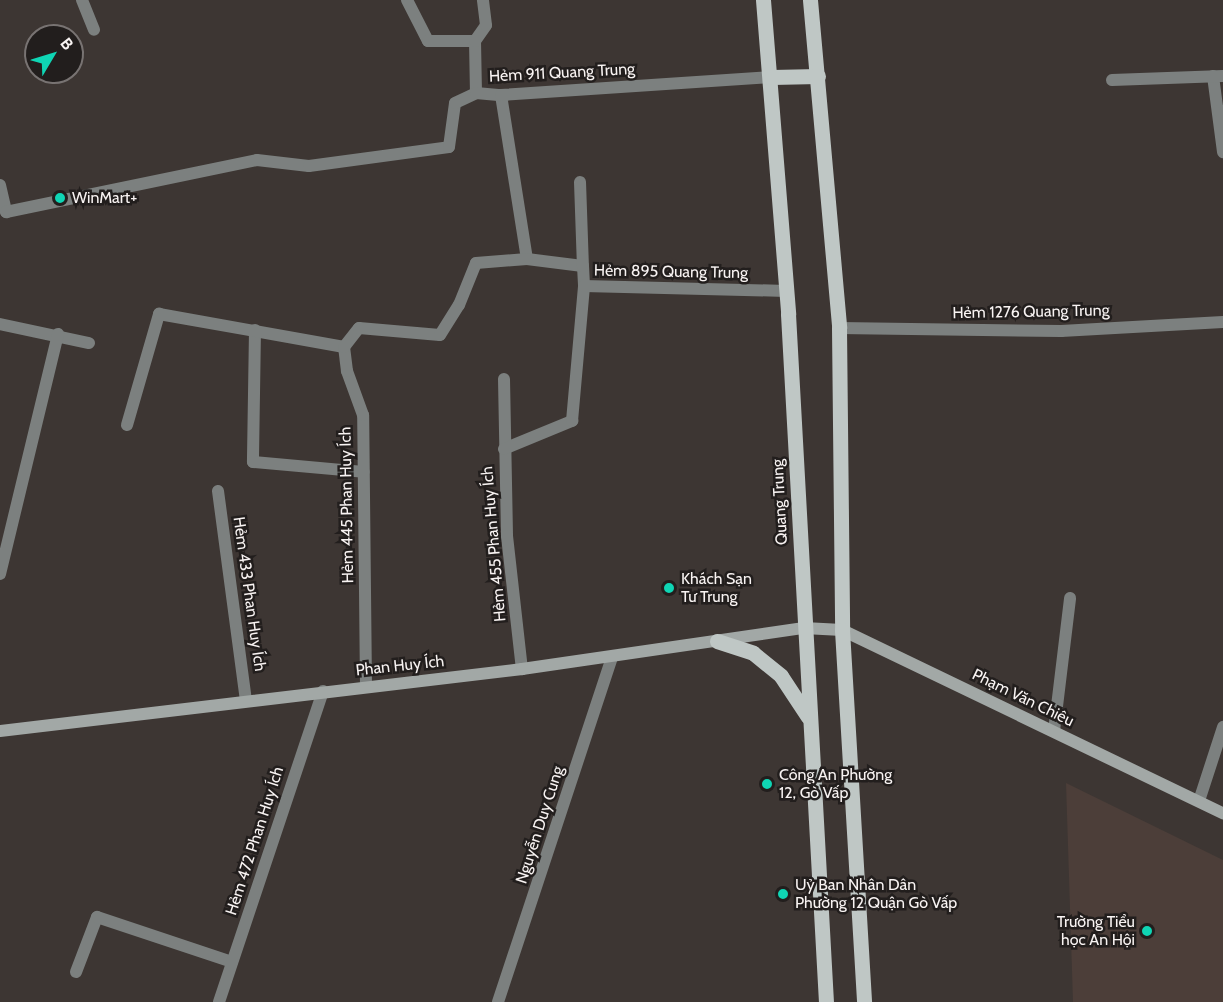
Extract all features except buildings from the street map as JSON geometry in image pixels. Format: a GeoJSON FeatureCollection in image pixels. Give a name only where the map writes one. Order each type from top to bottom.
{"type":"FeatureCollection","features":[{"type":"Feature","properties":{"kind":"main road","name":"Quang Trung"},"geometry":{"type":"LineString","coordinates":[[763,0],[772,77],[786,291],[826,1002]]}},
{"type":"Feature","properties":{"kind":"main road"},"geometry":{"type":"LineString","coordinates":[[810,0],[839,327],[842,630],[864,1002]]}},
{"type":"Feature","properties":{"kind":"main road"},"geometry":{"type":"LineString","coordinates":[[772,77],[818,76]]}},
{"type":"Feature","properties":{"kind":"main road","name":"Phạm Văn Chiêu"},"geometry":{"type":"LineString","coordinates":[[804,628],[842,630],[1223,813]]}},
{"type":"Feature","properties":{"kind":"main road","name":"Phan Huy Ích"},"geometry":{"type":"LineString","coordinates":[[0,731],[522,669],[804,628]]}},
{"type":"Feature","properties":{"kind":"main road"},"geometry":{"type":"LineString","coordinates":[[717,641],[753,653],[781,676],[809,717]]}},
{"type":"Feature","properties":{"kind":"street"},"geometry":{"type":"LineString","coordinates":[[82,0],[94,30]]}},
{"type":"Feature","properties":{"kind":"street"},"geometry":{"type":"LineString","coordinates":[[407,0],[428,41],[475,41]]}},
{"type":"Feature","properties":{"kind":"street"},"geometry":{"type":"LineString","coordinates":[[476,93],[475,41],[486,25],[483,0]]}},
{"type":"Feature","properties":{"kind":"street"},"geometry":{"type":"LineString","coordinates":[[1112,80],[1218,76],[1223,152]]}},
{"type":"Feature","properties":{"kind":"street","name":"Hẻm 911 Quang Trung"},"geometry":{"type":"LineString","coordinates":[[0,185],[6,212],[257,160],[309,166],[448,147],[455,103],[476,93],[501,95],[772,77]]}},
{"type":"Feature","properties":{"kind":"street"},"geometry":{"type":"LineString","coordinates":[[501,95],[527,259]]}},
{"type":"Feature","properties":{"kind":"street"},"geometry":{"type":"LineString","coordinates":[[580,182],[584,286]]}},
{"type":"Feature","properties":{"kind":"street"},"geometry":{"type":"LineString","coordinates":[[127,425],[159,314],[344,347],[359,328],[440,335],[459,305],[476,263],[527,259],[583,266]]}},
{"type":"Feature","properties":{"kind":"street","name":"Hẻm 895 Quang Trung"},"geometry":{"type":"LineString","coordinates":[[504,449],[572,421],[584,286],[786,291]]}},
{"type":"Feature","properties":{"kind":"street","name":"Hẻm 1276 Quang Trung"},"geometry":{"type":"LineString","coordinates":[[839,327],[1061,331],[1223,321]]}},
{"type":"Feature","properties":{"kind":"street"},"geometry":{"type":"LineString","coordinates":[[0,324],[58,334],[89,343]]}},
{"type":"Feature","properties":{"kind":"street"},"geometry":{"type":"LineString","coordinates":[[255,330],[253,462],[364,472]]}},
{"type":"Feature","properties":{"kind":"street"},"geometry":{"type":"LineString","coordinates":[[0,574],[58,334]]}},
{"type":"Feature","properties":{"kind":"street","name":"Hẻm 445 Phan Huy Ích"},"geometry":{"type":"LineString","coordinates":[[344,347],[346,371],[363,415],[366,686]]}},
{"type":"Feature","properties":{"kind":"street","name":"Hẻm 455 Phan Huy Ích"},"geometry":{"type":"LineString","coordinates":[[504,380],[507,536],[522,669]]}},
{"type":"Feature","properties":{"kind":"street","name":"Hẻm 433 Phan Huy Ích"},"geometry":{"type":"LineString","coordinates":[[218,491],[246,701]]}},
{"type":"Feature","properties":{"kind":"street"},"geometry":{"type":"LineString","coordinates":[[1054,731],[1070,598]]}},
{"type":"Feature","properties":{"kind":"street","name":"Nguyễn Duy Cung"},"geometry":{"type":"LineString","coordinates":[[498,1002],[612,657]]}},
{"type":"Feature","properties":{"kind":"street","name":"Hẻm 472 Phan Huy Ích"},"geometry":{"type":"LineString","coordinates":[[219,1002],[323,691]]}},
{"type":"Feature","properties":{"kind":"street"},"geometry":{"type":"LineString","coordinates":[[1199,801],[1223,727]]}},
{"type":"Feature","properties":{"kind":"street"},"geometry":{"type":"LineString","coordinates":[[76,972],[97,917],[232,962]]}},
{"type":"Feature","properties":{"kind":"shaded area","name":"Trường Tiểu học An Hội"},"geometry":{"type":"Polygon","coordinates":[[[1066,783],[1223,860],[1223,1002],[1073,1002],[1066,783]]]}},
{"type":"Feature","properties":{"kind":"place","name":"WinMart+"},"geometry":{"type":"Point","coordinates":[60,198]}},
{"type":"Feature","properties":{"kind":"place","name":"Khách Sạn Tư Trung"},"geometry":{"type":"Point","coordinates":[669,588]}},
{"type":"Feature","properties":{"kind":"place","name":"Công An Phường 12, Gò Vấp"},"geometry":{"type":"Point","coordinates":[767,784]}},
{"type":"Feature","properties":{"kind":"place","name":"Uỷ Ban Nhân Dân Phường 12 Quận Gò Vấp"},"geometry":{"type":"Point","coordinates":[783,894]}},
{"type":"Feature","properties":{"kind":"place","name":"Trường Tiểu học An Hội"},"geometry":{"type":"Point","coordinates":[1147,931]}}]}
